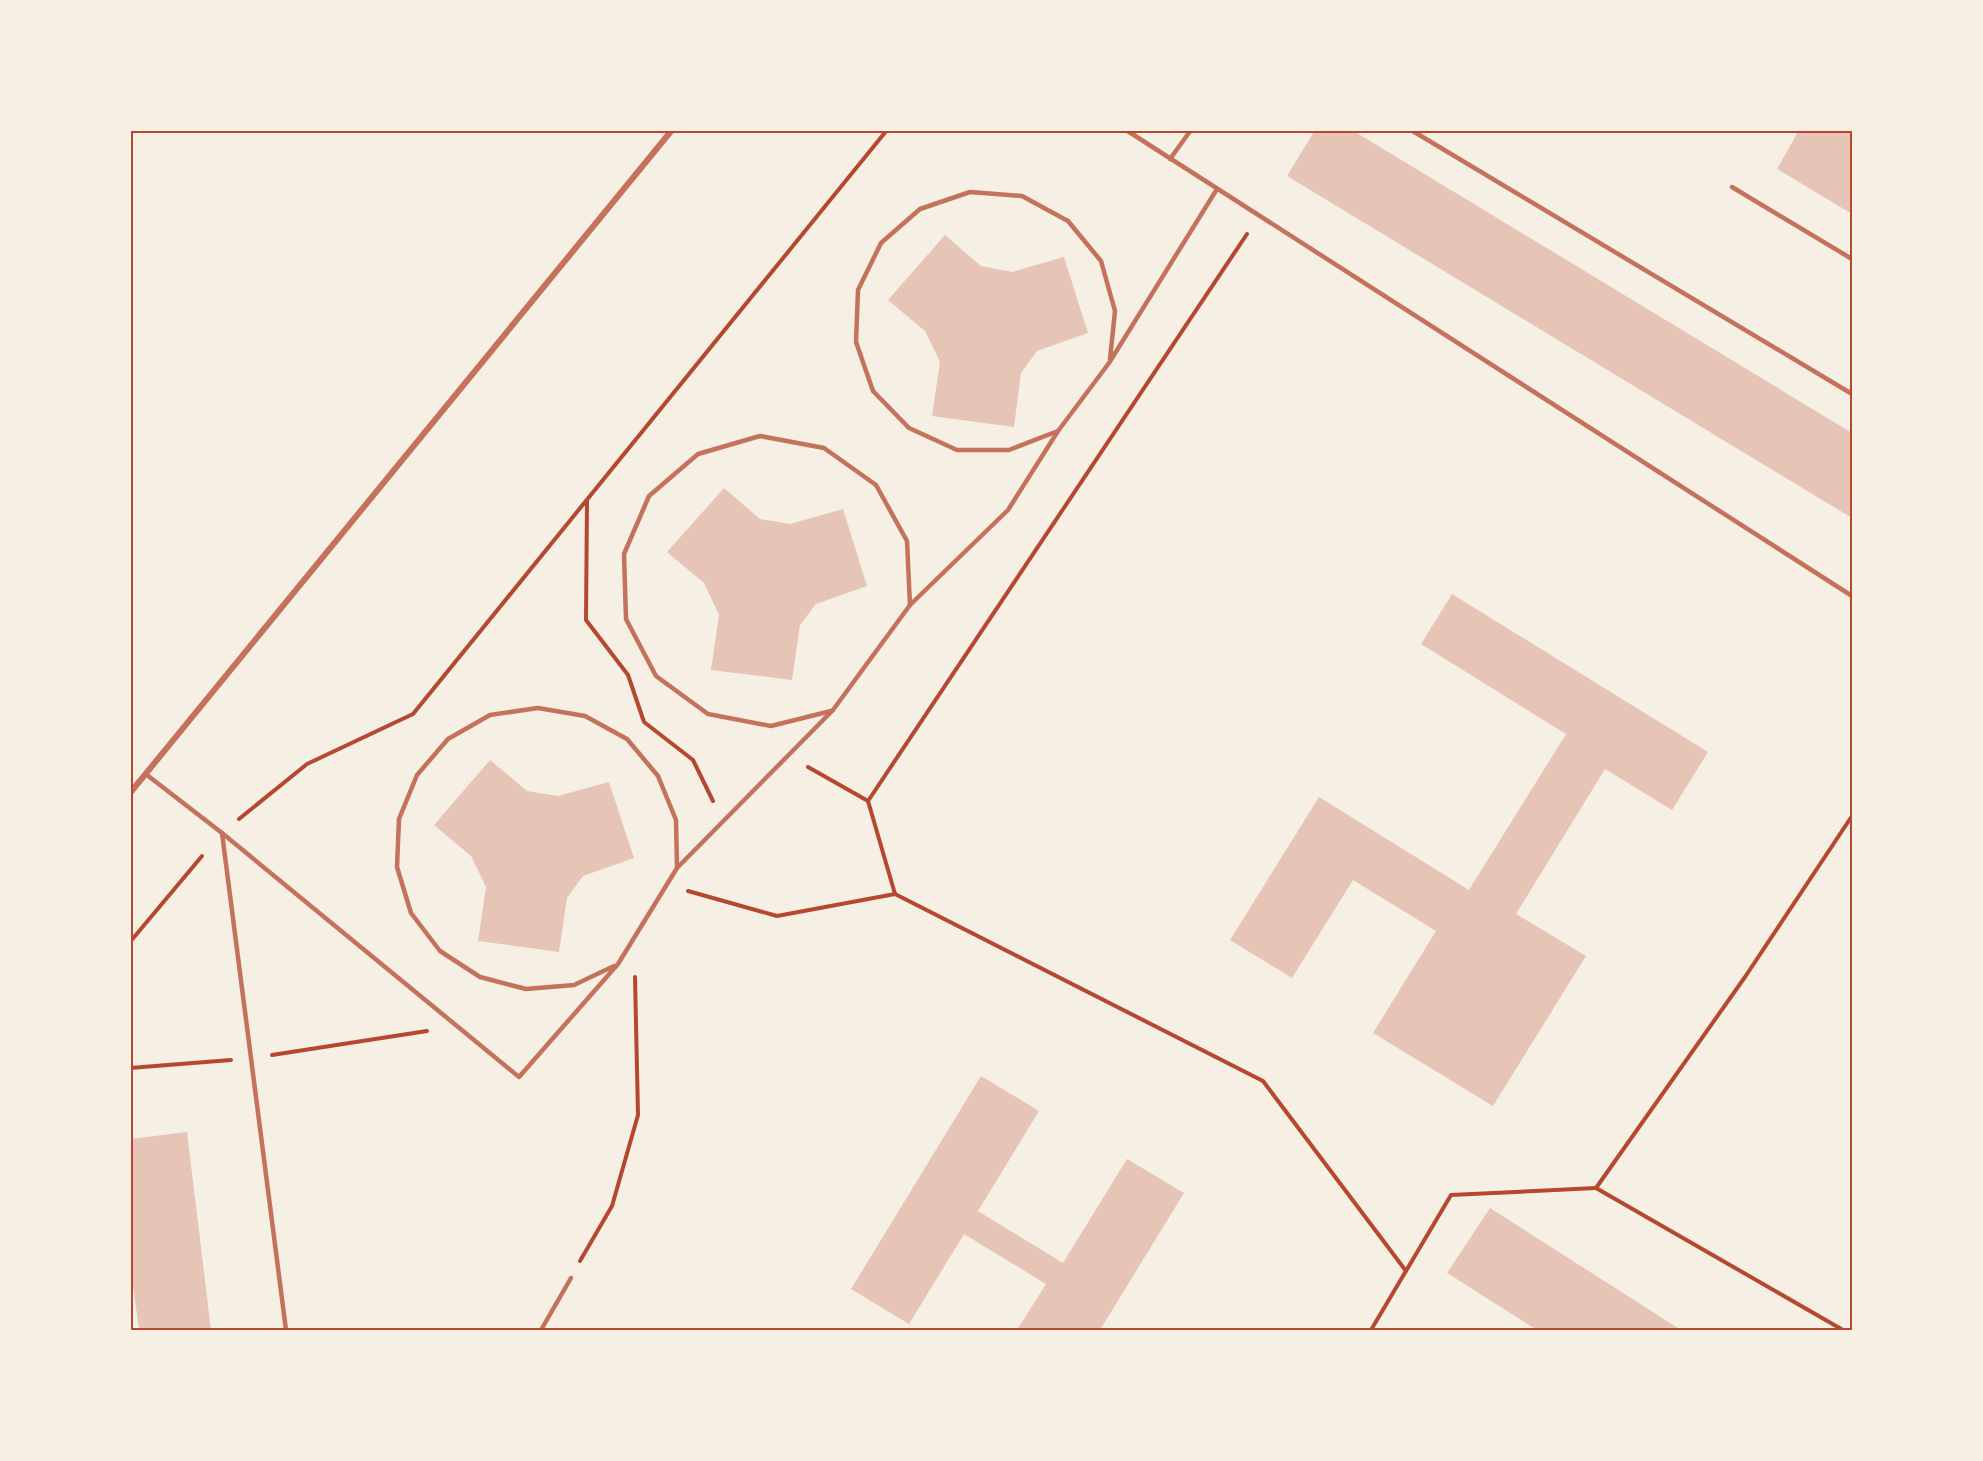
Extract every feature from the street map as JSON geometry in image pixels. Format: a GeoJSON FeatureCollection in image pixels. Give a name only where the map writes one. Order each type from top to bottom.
{"type":"FeatureCollection","features":[{"type":"Feature","properties":{"kind":"street"},"geometry":{"type":"LineString","coordinates":[[130,794],[672,130]]}},
{"type":"Feature","properties":{"kind":"lane"},"geometry":{"type":"LineString","coordinates":[[1126,130],[1852,596]]}},
{"type":"Feature","properties":{"kind":"lane"},"geometry":{"type":"LineString","coordinates":[[1170,159],[1191,130]]}},
{"type":"Feature","properties":{"kind":"lane"},"geometry":{"type":"LineString","coordinates":[[1411,130],[1852,394]]}},
{"type":"Feature","properties":{"kind":"lane"},"geometry":{"type":"LineString","coordinates":[[1732,187],[1852,259]]}},
{"type":"Feature","properties":{"kind":"lane"},"geometry":{"type":"LineString","coordinates":[[147,775],[519,1077],[618,964],[677,868],[833,710],[910,605],[1008,510],[1058,431],[1109,363],[1217,189]]}},
{"type":"Feature","properties":{"kind":"lane"},"geometry":{"type":"LineString","coordinates":[[1058,431],[1009,450],[957,450],[909,428],[873,391],[856,342],[858,290],[881,243],[920,208],[970,192],[1022,196],[1068,221],[1101,261],[1115,311],[1109,363]]}},
{"type":"Feature","properties":{"kind":"lane"},"geometry":{"type":"LineString","coordinates":[[833,710],[771,726],[708,714],[656,675],[626,619],[624,554],[650,496],[698,454],[760,436],[824,448],[876,485],[907,541],[910,605]]}},
{"type":"Feature","properties":{"kind":"lane"},"geometry":{"type":"LineString","coordinates":[[618,964],[574,985],[526,989],[480,977],[440,951],[411,913],[397,867],[399,819],[417,775],[448,739],[490,715],[538,708],[585,716],[627,740],[658,776],[676,820],[677,868]]}},
{"type":"Feature","properties":{"kind":"lane"},"geometry":{"type":"LineString","coordinates":[[222,834],[286,1330]]}},
{"type":"Feature","properties":{"kind":"lane"},"geometry":{"type":"LineString","coordinates":[[541,1330],[571,1278]]}},
{"type":"Feature","properties":{"kind":"path"},"geometry":{"type":"LineString","coordinates":[[130,942],[222,834],[307,764],[413,714],[887,130]]}},
{"type":"Feature","properties":{"kind":"path"},"geometry":{"type":"LineString","coordinates":[[868,801],[1259,216]]}},
{"type":"Feature","properties":{"kind":"path"},"geometry":{"type":"LineString","coordinates":[[788,756],[868,801],[895,894]]}},
{"type":"Feature","properties":{"kind":"path"},"geometry":{"type":"LineString","coordinates":[[1596,1188],[1745,977],[1852,816]]}},
{"type":"Feature","properties":{"kind":"path"},"geometry":{"type":"LineString","coordinates":[[667,885],[777,916],[895,894],[1263,1081],[1406,1271]]}},
{"type":"Feature","properties":{"kind":"path"},"geometry":{"type":"LineString","coordinates":[[571,1278],[612,1206],[638,1114],[634,938]]}},
{"type":"Feature","properties":{"kind":"path"},"geometry":{"type":"LineString","coordinates":[[130,1068],[251,1059],[458,1027]]}},
{"type":"Feature","properties":{"kind":"path"},"geometry":{"type":"LineString","coordinates":[[1371,1330],[1451,1195],[1596,1188],[1844,1330]]}},
{"type":"Feature","properties":{"kind":"building"},"geometry":{"type":"Polygon","coordinates":[[[1315,130],[1352,130],[1852,433],[1852,518],[1287,176],[1315,130]]]}},
{"type":"Feature","properties":{"kind":"building"},"geometry":{"type":"Polygon","coordinates":[[[1799,130],[1852,130],[1852,214],[1777,169],[1799,130]]]}},
{"type":"Feature","properties":{"kind":"building"},"geometry":{"type":"Polygon","coordinates":[[[945,235],[981,266],[1012,272],[1064,257],[1088,333],[1037,351],[1021,373],[1014,427],[932,416],[940,362],[925,331],[888,300],[945,235]]]}},
{"type":"Feature","properties":{"kind":"building"},"geometry":{"type":"Polygon","coordinates":[[[724,488],[760,519],[790,524],[843,509],[867,586],[816,604],[800,625],[792,680],[711,670],[719,615],[704,583],[667,552],[724,488]]]}},
{"type":"Feature","properties":{"kind":"building"},"geometry":{"type":"Polygon","coordinates":[[[1452,594],[1708,752],[1672,810],[1605,769],[1516,914],[1586,956],[1493,1106],[1373,1033],[1436,931],[1353,880],[1292,978],[1230,940],[1319,797],[1469,890],[1566,734],[1421,644],[1452,594]]]}},
{"type":"Feature","properties":{"kind":"building"},"geometry":{"type":"Polygon","coordinates":[[[490,760],[527,791],[558,796],[609,782],[634,858],[583,876],[567,898],[559,952],[478,941],[486,887],[471,856],[434,825],[490,760]]]}},
{"type":"Feature","properties":{"kind":"building"},"geometry":{"type":"Polygon","coordinates":[[[981,1076],[1039,1111],[978,1211],[1063,1263],[1127,1159],[1184,1193],[1100,1330],[1017,1330],[1046,1284],[964,1234],[909,1324],[851,1289],[981,1076]]]}},
{"type":"Feature","properties":{"kind":"building"},"geometry":{"type":"Polygon","coordinates":[[[187,1132],[211,1330],[139,1330],[130,1263],[130,1139],[187,1132]]]}},
{"type":"Feature","properties":{"kind":"building"},"geometry":{"type":"Polygon","coordinates":[[[1490,1208],[1681,1330],[1537,1330],[1447,1273],[1490,1208]]]}}]}
